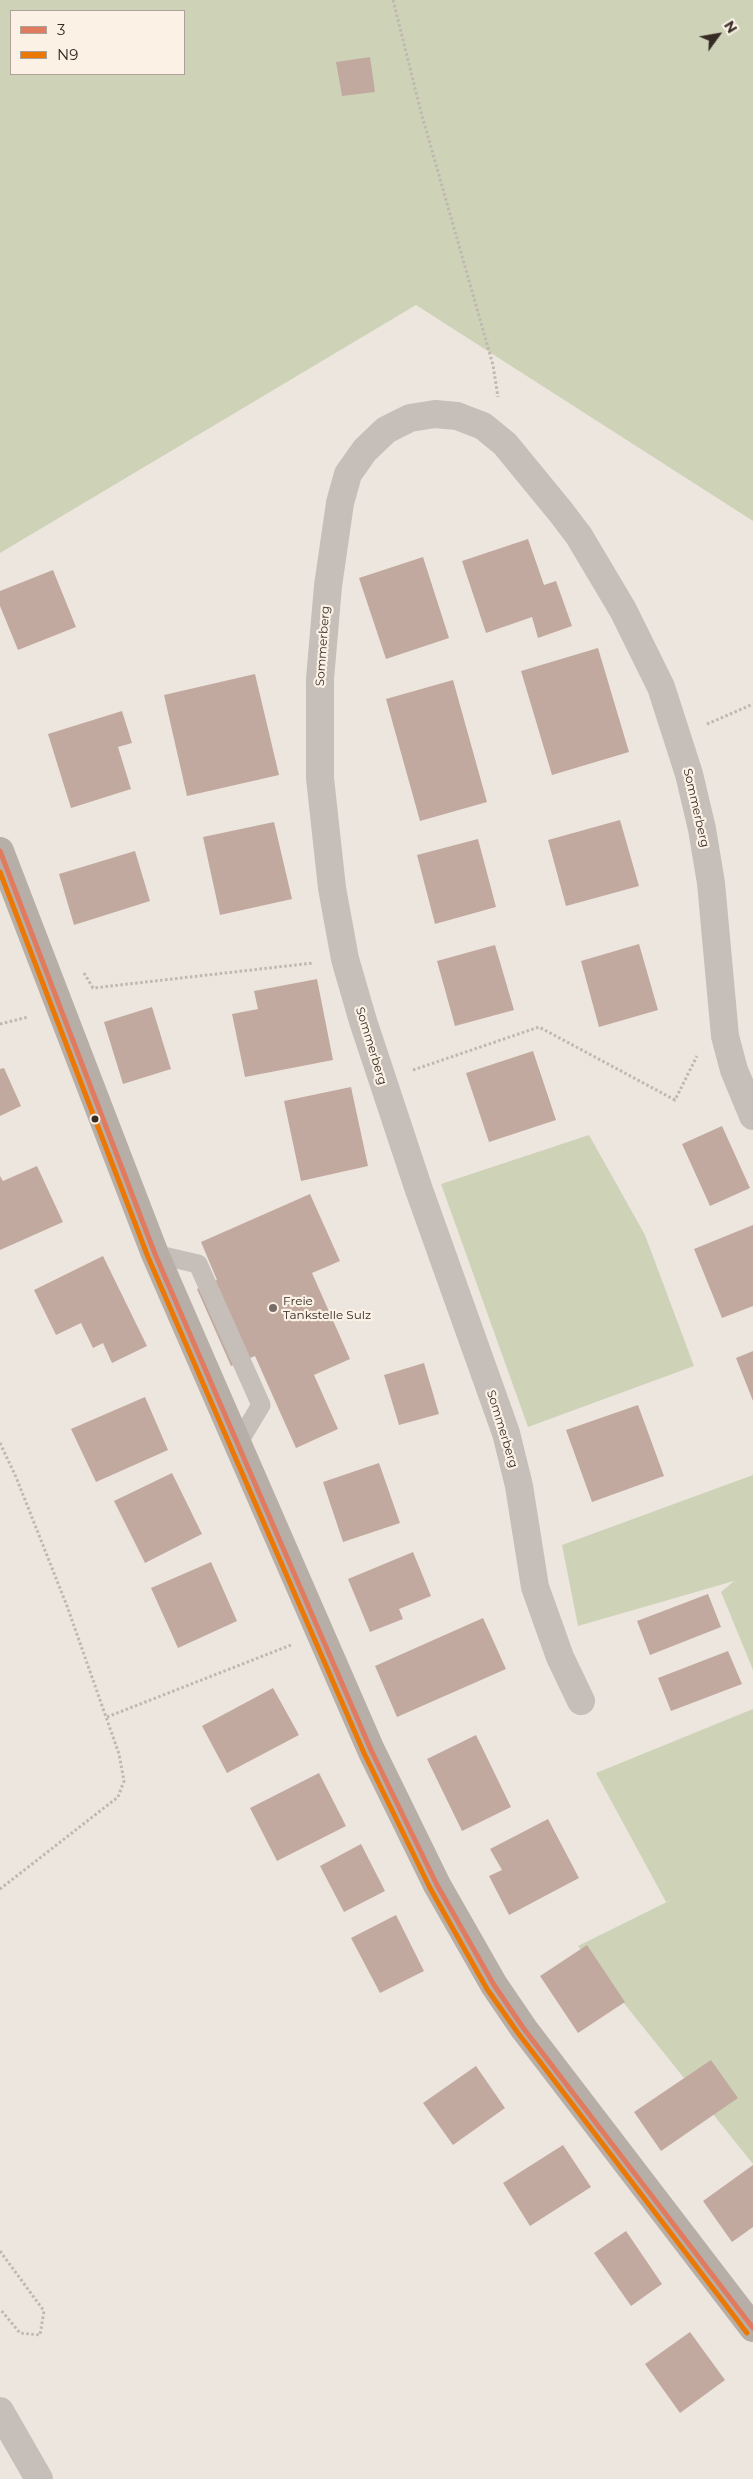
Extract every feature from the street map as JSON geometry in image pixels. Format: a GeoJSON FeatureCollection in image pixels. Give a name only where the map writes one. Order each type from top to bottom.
{"type":"FeatureCollection","features":[{"type":"Feature","properties":{"kind":"street","name":"Sommerberg"},"geometry":{"type":"LineString","coordinates":[[581,1701],[560,1657],[535,1587],[518,1486],[506,1433],[382,1080],[345,959],[332,888],[320,778],[321,669],[328,586],[340,502],[348,474],[365,450],[386,430],[410,418],[435,414],[457,416],[483,426],[505,444],[521,462],[578,536],[623,610],[648,659],[678,736],[702,828],[711,883],[721,1010],[725,1036],[734,1070],[753,1116]]}},
{"type":"Feature","properties":{"kind":"street"},"geometry":{"type":"LineString","coordinates":[[0,851],[53,984],[98,1109],[155,1254],[237,1445],[403,1820],[494,1986],[551,2066],[753,2328]]}},
{"type":"Feature","properties":{"kind":"street"},"geometry":{"type":"LineString","coordinates":[[0,2411],[39,2479]]}},
{"type":"Feature","properties":{"kind":"lane"},"geometry":{"type":"LineString","coordinates":[[155,1254],[198,1264],[261,1405],[237,1445]]}},
{"type":"Feature","properties":{"kind":"path"},"geometry":{"type":"LineString","coordinates":[[393,0],[421,112],[493,365],[499,395],[483,426]]}},
{"type":"Feature","properties":{"kind":"path"},"geometry":{"type":"LineString","coordinates":[[678,736],[753,704]]}},
{"type":"Feature","properties":{"kind":"path"},"geometry":{"type":"LineString","coordinates":[[53,984],[84,972],[93,988],[345,959]]}},
{"type":"Feature","properties":{"kind":"path"},"geometry":{"type":"LineString","coordinates":[[382,1080],[539,1027],[675,1100],[721,1010]]}},
{"type":"Feature","properties":{"kind":"path"},"geometry":{"type":"LineString","coordinates":[[0,1024],[22,1019]]}},
{"type":"Feature","properties":{"kind":"path"},"geometry":{"type":"LineString","coordinates":[[0,1443],[46,1550],[119,1754],[124,1781],[118,1797],[0,1889]]}},
{"type":"Feature","properties":{"kind":"path"},"geometry":{"type":"LineString","coordinates":[[106,1717],[320,1634]]}},
{"type":"Feature","properties":{"kind":"path"},"geometry":{"type":"LineString","coordinates":[[0,2251],[44,2311],[40,2335],[20,2333],[0,2309]]}},
{"type":"Feature","properties":{"kind":"green space"},"geometry":{"type":"Polygon","coordinates":[[[0,0],[753,0],[753,521],[416,305],[0,553],[0,0]]]}},
{"type":"Feature","properties":{"kind":"green space"},"geometry":{"type":"Polygon","coordinates":[[[589,1135],[645,1235],[694,1366],[528,1427],[441,1184],[589,1135]]]}},
{"type":"Feature","properties":{"kind":"green space"},"geometry":{"type":"Polygon","coordinates":[[[753,1475],[753,1670],[721,1592],[734,1581],[578,1626],[562,1545],[753,1475]]]}},
{"type":"Feature","properties":{"kind":"green space"},"geometry":{"type":"Polygon","coordinates":[[[753,1709],[753,2164],[578,1946],[673,1899],[666,1902],[596,1773],[753,1709]]]}},
{"type":"Feature","properties":{"kind":"building"},"geometry":{"type":"Polygon","coordinates":[[[370,57],[375,92],[342,96],[336,62],[370,57]]]}},
{"type":"Feature","properties":{"kind":"building"},"geometry":{"type":"Polygon","coordinates":[[[528,539],[544,585],[556,581],[572,626],[538,638],[532,617],[486,633],[462,561],[528,539]]]}},
{"type":"Feature","properties":{"kind":"building"},"geometry":{"type":"Polygon","coordinates":[[[423,557],[449,638],[386,659],[359,578],[423,557]]]}},
{"type":"Feature","properties":{"kind":"building"},"geometry":{"type":"Polygon","coordinates":[[[53,570],[76,627],[18,650],[0,606],[0,591],[53,570]]]}},
{"type":"Feature","properties":{"kind":"building"},"geometry":{"type":"Polygon","coordinates":[[[598,648],[629,752],[552,775],[521,671],[598,648]]]}},
{"type":"Feature","properties":{"kind":"building"},"geometry":{"type":"Polygon","coordinates":[[[255,674],[279,775],[187,796],[164,695],[255,674]]]}},
{"type":"Feature","properties":{"kind":"building"},"geometry":{"type":"Polygon","coordinates":[[[453,680],[487,802],[420,821],[386,699],[453,680]]]}},
{"type":"Feature","properties":{"kind":"building"},"geometry":{"type":"Polygon","coordinates":[[[122,711],[132,743],[118,747],[131,789],[71,808],[48,734],[122,711]]]}},
{"type":"Feature","properties":{"kind":"building"},"geometry":{"type":"Polygon","coordinates":[[[620,820],[639,886],[566,906],[548,840],[620,820]]]}},
{"type":"Feature","properties":{"kind":"building"},"geometry":{"type":"Polygon","coordinates":[[[274,822],[292,899],[220,915],[203,837],[274,822]]]}},
{"type":"Feature","properties":{"kind":"building"},"geometry":{"type":"Polygon","coordinates":[[[478,839],[496,907],[435,924],[417,855],[478,839]]]}},
{"type":"Feature","properties":{"kind":"building"},"geometry":{"type":"Polygon","coordinates":[[[135,851],[150,901],[74,925],[59,874],[135,851]]]}},
{"type":"Feature","properties":{"kind":"building"},"geometry":{"type":"Polygon","coordinates":[[[639,944],[658,1010],[599,1027],[581,961],[639,944]]]}},
{"type":"Feature","properties":{"kind":"building"},"geometry":{"type":"Polygon","coordinates":[[[495,945],[514,1010],[455,1026],[437,961],[495,945]]]}},
{"type":"Feature","properties":{"kind":"building"},"geometry":{"type":"Polygon","coordinates":[[[317,979],[333,1060],[245,1077],[232,1014],[258,1009],[254,991],[317,979]]]}},
{"type":"Feature","properties":{"kind":"building"},"geometry":{"type":"Polygon","coordinates":[[[152,1007],[171,1069],[123,1084],[104,1022],[152,1007]]]}},
{"type":"Feature","properties":{"kind":"building"},"geometry":{"type":"Polygon","coordinates":[[[533,1051],[556,1120],[489,1142],[466,1073],[533,1051]]]}},
{"type":"Feature","properties":{"kind":"building"},"geometry":{"type":"Polygon","coordinates":[[[4,1068],[21,1106],[0,1116],[0,1069],[4,1068]]]}},
{"type":"Feature","properties":{"kind":"building"},"geometry":{"type":"Polygon","coordinates":[[[351,1087],[368,1166],[301,1181],[284,1101],[351,1087]]]}},
{"type":"Feature","properties":{"kind":"building"},"geometry":{"type":"Polygon","coordinates":[[[722,1126],[750,1188],[710,1206],[682,1144],[722,1126]]]}},
{"type":"Feature","properties":{"kind":"building"},"geometry":{"type":"Polygon","coordinates":[[[37,1166],[63,1222],[0,1250],[0,1176],[3,1181],[37,1166]]]}},
{"type":"Feature","properties":{"kind":"building"},"geometry":{"type":"Polygon","coordinates":[[[310,1194],[340,1261],[312,1273],[350,1359],[314,1375],[338,1429],[296,1448],[255,1356],[231,1366],[197,1289],[217,1280],[201,1242],[310,1194]]]}},
{"type":"Feature","properties":{"kind":"building"},"geometry":{"type":"Polygon","coordinates":[[[753,1225],[753,1306],[722,1318],[694,1249],[753,1225]]]}},
{"type":"Feature","properties":{"kind":"building"},"geometry":{"type":"Polygon","coordinates":[[[103,1256],[147,1346],[112,1363],[103,1343],[93,1348],[81,1323],[56,1335],[34,1290],[103,1256]]]}},
{"type":"Feature","properties":{"kind":"building"},"geometry":{"type":"Polygon","coordinates":[[[753,1351],[753,1401],[736,1358],[753,1351]]]}},
{"type":"Feature","properties":{"kind":"building"},"geometry":{"type":"Polygon","coordinates":[[[424,1363],[439,1414],[399,1425],[384,1375],[424,1363]]]}},
{"type":"Feature","properties":{"kind":"building"},"geometry":{"type":"Polygon","coordinates":[[[145,1397],[168,1450],[96,1482],[71,1429],[145,1397]]]}},
{"type":"Feature","properties":{"kind":"building"},"geometry":{"type":"Polygon","coordinates":[[[638,1405],[664,1476],[592,1502],[566,1430],[638,1405]]]}},
{"type":"Feature","properties":{"kind":"building"},"geometry":{"type":"Polygon","coordinates":[[[379,1463],[400,1523],[343,1542],[323,1482],[379,1463]]]}},
{"type":"Feature","properties":{"kind":"building"},"geometry":{"type":"Polygon","coordinates":[[[172,1473],[202,1534],[145,1563],[114,1501],[172,1473]]]}},
{"type":"Feature","properties":{"kind":"building"},"geometry":{"type":"Polygon","coordinates":[[[413,1552],[431,1596],[399,1609],[403,1619],[370,1632],[348,1579],[413,1552]]]}},
{"type":"Feature","properties":{"kind":"building"},"geometry":{"type":"Polygon","coordinates":[[[211,1562],[237,1621],[178,1648],[151,1588],[211,1562]]]}},
{"type":"Feature","properties":{"kind":"building"},"geometry":{"type":"Polygon","coordinates":[[[708,1594],[721,1627],[650,1655],[637,1621],[708,1594]]]}},
{"type":"Feature","properties":{"kind":"building"},"geometry":{"type":"Polygon","coordinates":[[[483,1618],[506,1669],[397,1717],[375,1666],[483,1618]]]}},
{"type":"Feature","properties":{"kind":"building"},"geometry":{"type":"Polygon","coordinates":[[[728,1651],[742,1684],[671,1711],[658,1678],[728,1651]]]}},
{"type":"Feature","properties":{"kind":"building"},"geometry":{"type":"Polygon","coordinates":[[[273,1688],[299,1735],[227,1773],[202,1726],[273,1688]]]}},
{"type":"Feature","properties":{"kind":"building"},"geometry":{"type":"Polygon","coordinates":[[[476,1735],[511,1807],[462,1831],[427,1759],[476,1735]]]}},
{"type":"Feature","properties":{"kind":"building"},"geometry":{"type":"Polygon","coordinates":[[[319,1773],[346,1826],[277,1861],[250,1808],[319,1773]]]}},
{"type":"Feature","properties":{"kind":"building"},"geometry":{"type":"Polygon","coordinates":[[[548,1819],[579,1878],[509,1915],[489,1876],[502,1870],[490,1849],[548,1819]]]}},
{"type":"Feature","properties":{"kind":"building"},"geometry":{"type":"Polygon","coordinates":[[[361,1844],[385,1891],[344,1912],[320,1866],[361,1844]]]}},
{"type":"Feature","properties":{"kind":"building"},"geometry":{"type":"Polygon","coordinates":[[[396,1915],[424,1971],[380,1993],[351,1938],[396,1915]]]}},
{"type":"Feature","properties":{"kind":"building"},"geometry":{"type":"Polygon","coordinates":[[[587,1945],[625,2002],[578,2033],[540,1976],[587,1945]]]}},
{"type":"Feature","properties":{"kind":"building"},"geometry":{"type":"Polygon","coordinates":[[[711,2060],[738,2098],[661,2151],[634,2112],[711,2060]]]}},
{"type":"Feature","properties":{"kind":"building"},"geometry":{"type":"Polygon","coordinates":[[[476,2066],[505,2108],[453,2145],[423,2103],[476,2066]]]}},
{"type":"Feature","properties":{"kind":"building"},"geometry":{"type":"Polygon","coordinates":[[[563,2145],[591,2187],[530,2226],[503,2183],[563,2145]]]}},
{"type":"Feature","properties":{"kind":"building"},"geometry":{"type":"Polygon","coordinates":[[[753,2165],[753,2227],[732,2242],[703,2201],[753,2165]]]}},
{"type":"Feature","properties":{"kind":"building"},"geometry":{"type":"Polygon","coordinates":[[[626,2231],[662,2284],[631,2306],[594,2253],[626,2231]]]}},
{"type":"Feature","properties":{"kind":"building"},"geometry":{"type":"Polygon","coordinates":[[[690,2332],[725,2380],[680,2413],[645,2364],[690,2332]]]}},
{"type":"Feature","properties":{"kind":"transit line","name":"3"},"geometry":{"type":"LineString","coordinates":[[0,851],[155,1254],[371,1750],[437,1885],[494,1985],[524,2029],[753,2328]]}},
{"type":"Feature","properties":{"kind":"transit line","name":"N9"},"geometry":{"type":"LineString","coordinates":[[0,872],[148,1257],[364,1753],[430,1888],[487,1989],[518,2033],[747,2333]]}},
{"type":"Feature","properties":{"kind":"place","name":"Freie Tankstelle Sulz"},"geometry":{"type":"Point","coordinates":[273,1308]}}]}
